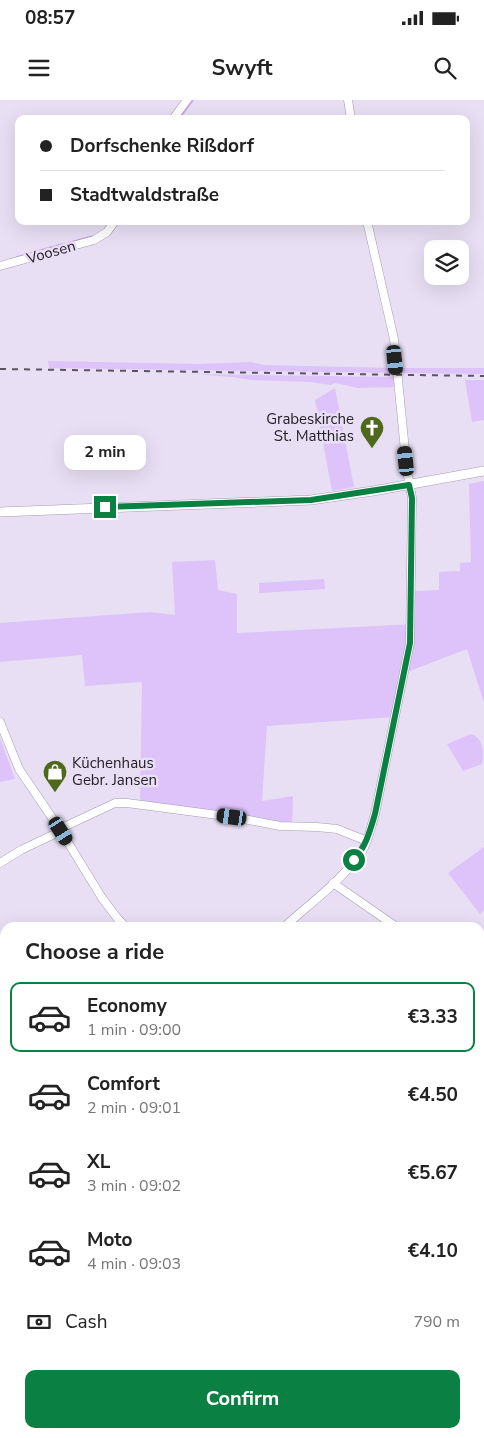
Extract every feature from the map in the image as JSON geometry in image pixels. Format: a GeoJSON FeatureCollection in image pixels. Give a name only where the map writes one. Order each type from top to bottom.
{"type":"FeatureCollection","features":[{"type":"Feature","properties":{"kind":"main road"},"geometry":{"type":"LineString","coordinates":[[0,512],[301,500],[409,485],[484,471]]}},
{"type":"Feature","properties":{"kind":"street"},"geometry":{"type":"LineString","coordinates":[[176,115],[187,100]]}},
{"type":"Feature","properties":{"kind":"street"},"geometry":{"type":"LineString","coordinates":[[348,100],[350,115]]}},
{"type":"Feature","properties":{"kind":"street","name":"Voosen"},"geometry":{"type":"LineString","coordinates":[[0,266],[101,236],[113,225]]}},
{"type":"Feature","properties":{"kind":"street"},"geometry":{"type":"LineString","coordinates":[[290,922],[333,884],[361,852],[367,841],[375,814],[410,643],[412,498],[409,485],[394,339],[368,225]]}},
{"type":"Feature","properties":{"kind":"street"},"geometry":{"type":"LineString","coordinates":[[0,722],[19,769],[61,831],[102,898],[121,922]]}},
{"type":"Feature","properties":{"kind":"street"},"geometry":{"type":"LineString","coordinates":[[0,862],[61,831],[66,826],[115,803],[232,817],[280,826],[317,827],[337,830],[367,841]]}},
{"type":"Feature","properties":{"kind":"street"},"geometry":{"type":"LineString","coordinates":[[333,884],[389,922]]}},
{"type":"Feature","properties":{"kind":"shaded area"},"geometry":{"type":"Polygon","coordinates":[[[48,361],[198,364],[251,362],[264,365],[393,368],[393,373],[49,368],[48,361]]]}},
{"type":"Feature","properties":{"kind":"shaded area"},"geometry":{"type":"Polygon","coordinates":[[[398,368],[484,368],[484,374],[399,373],[398,368]]]}},
{"type":"Feature","properties":{"kind":"shaded area"},"geometry":{"type":"Polygon","coordinates":[[[194,374],[394,377],[395,387],[358,388],[335,383],[331,385],[310,382],[252,380],[194,374]]]}},
{"type":"Feature","properties":{"kind":"shaded area"},"geometry":{"type":"Polygon","coordinates":[[[465,380],[484,380],[484,420],[472,422],[465,380]]]}},
{"type":"Feature","properties":{"kind":"shaded area"},"geometry":{"type":"Polygon","coordinates":[[[335,388],[354,487],[332,491],[315,400],[335,388]]]}},
{"type":"Feature","properties":{"kind":"shaded area"},"geometry":{"type":"Polygon","coordinates":[[[484,481],[484,703],[467,649],[402,674],[393,717],[267,726],[262,801],[293,796],[292,824],[233,813],[140,801],[142,682],[85,686],[82,655],[0,662],[0,623],[150,612],[175,615],[172,562],[215,560],[218,590],[237,594],[237,633],[415,624],[415,591],[439,590],[439,572],[460,571],[460,563],[471,562],[469,484],[484,481]]]}},
{"type":"Feature","properties":{"kind":"shaded area"},"geometry":{"type":"Polygon","coordinates":[[[324,579],[325,589],[259,593],[259,583],[324,579]]]}},
{"type":"Feature","properties":{"kind":"shaded area"},"geometry":{"type":"Polygon","coordinates":[[[471,734],[481,742],[482,764],[463,771],[447,744],[471,734]]]}},
{"type":"Feature","properties":{"kind":"shaded area"},"geometry":{"type":"Polygon","coordinates":[[[0,738],[15,779],[0,782],[0,738]]]}},
{"type":"Feature","properties":{"kind":"shaded area"},"geometry":{"type":"Polygon","coordinates":[[[484,847],[484,910],[480,914],[448,873],[484,847]]]}},
{"type":"Feature","properties":{"kind":"waterway"},"geometry":{"type":"LineString","coordinates":[[182,115],[193,100]]}},
{"type":"Feature","properties":{"kind":"waterway"},"geometry":{"type":"LineString","coordinates":[[68,243],[93,236]]}},
{"type":"Feature","properties":{"kind":"waterway"},"geometry":{"type":"LineString","coordinates":[[17,257],[63,244]]}},
{"type":"Feature","properties":{"kind":"railway"},"geometry":{"type":"LineString","coordinates":[[0,369],[484,376]]}},
{"type":"Feature","properties":{"kind":"place","name":"Grabeskirche St. Matthias"},"geometry":{"type":"Point","coordinates":[372,449]}},
{"type":"Feature","properties":{"kind":"place","name":"Küchenhaus Gebr. Jansen"},"geometry":{"type":"Point","coordinates":[55,793]}},
{"type":"Feature","properties":{"kind":"route"},"geometry":{"type":"LineString","coordinates":[[105,507],[311,500],[409,485],[412,498],[410,643],[375,814],[367,841],[354,860]]}}]}
